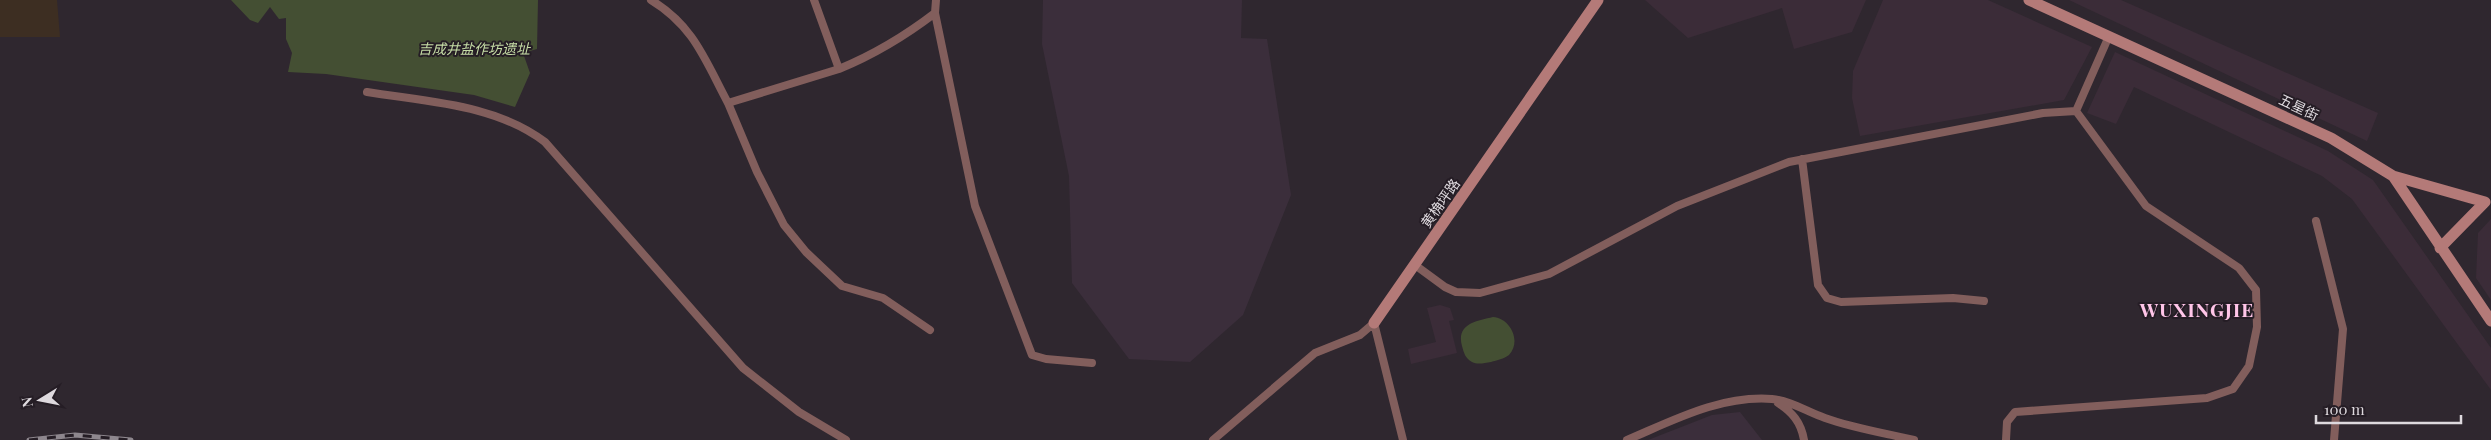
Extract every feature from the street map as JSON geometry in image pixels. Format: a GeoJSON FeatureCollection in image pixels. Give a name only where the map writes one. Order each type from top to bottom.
{"type":"FeatureCollection","features":[{"type":"Feature","properties":{"kind":"main road","name":"黄桷坪路"},"geometry":{"type":"LineString","coordinates":[[1374,323],[1598,0]]}},
{"type":"Feature","properties":{"kind":"main road","name":"五星街"},"geometry":{"type":"LineString","coordinates":[[2029,0],[2331,138],[2393,176],[2491,321]]}},
{"type":"Feature","properties":{"kind":"main road"},"geometry":{"type":"LineString","coordinates":[[2393,176],[2488,200]]}},
{"type":"Feature","properties":{"kind":"main road"},"geometry":{"type":"LineString","coordinates":[[2440,248],[2488,200]]}},
{"type":"Feature","properties":{"kind":"street"},"geometry":{"type":"LineString","coordinates":[[651,0],[668,11],[692,34],[728,103],[756,172],[784,225],[806,252],[842,286],[883,298],[930,330]]}},
{"type":"Feature","properties":{"kind":"street"},"geometry":{"type":"LineString","coordinates":[[814,0],[839,69]]}},
{"type":"Feature","properties":{"kind":"street"},"geometry":{"type":"LineString","coordinates":[[936,0],[935,13],[975,206],[1032,355],[1046,359],[1092,363]]}},
{"type":"Feature","properties":{"kind":"street"},"geometry":{"type":"LineString","coordinates":[[728,103],[839,69],[864,58],[915,28],[935,13]]}},
{"type":"Feature","properties":{"kind":"street"},"geometry":{"type":"LineString","coordinates":[[2076,111],[2109,36]]}},
{"type":"Feature","properties":{"kind":"street"},"geometry":{"type":"LineString","coordinates":[[368,92],[474,109],[506,119],[530,130],[546,142],[743,368],[799,412],[846,440]]}},
{"type":"Feature","properties":{"kind":"street"},"geometry":{"type":"LineString","coordinates":[[1415,265],[1445,287],[1466,294],[1527,281],[1568,266],[1677,206],[1802,159],[2043,113],[2076,111]]}},
{"type":"Feature","properties":{"kind":"street"},"geometry":{"type":"LineString","coordinates":[[2006,440],[2007,422],[2015,412],[2207,398],[2233,389],[2249,366],[2257,327],[2256,290],[2239,268],[2146,206],[2076,111]]}},
{"type":"Feature","properties":{"kind":"street"},"geometry":{"type":"LineString","coordinates":[[1802,159],[1818,285],[1827,298],[1841,302],[1953,298],[1984,301]]}},
{"type":"Feature","properties":{"kind":"street"},"geometry":{"type":"LineString","coordinates":[[2316,221],[2343,329],[2334,440]]}},
{"type":"Feature","properties":{"kind":"street"},"geometry":{"type":"LineString","coordinates":[[1213,440],[1315,353],[1360,335],[1374,323],[1403,440]]}},
{"type":"Feature","properties":{"kind":"street"},"geometry":{"type":"LineString","coordinates":[[1772,399],[1791,412],[1802,428],[1804,440]]}},
{"type":"Feature","properties":{"kind":"street"},"geometry":{"type":"LineString","coordinates":[[1626,440],[1713,406],[1736,401],[1772,399],[1799,405],[1824,418],[1914,440]]}},
{"type":"Feature","properties":{"kind":"shaded area"},"geometry":{"type":"Polygon","coordinates":[[[0,0],[57,0],[60,37],[0,37],[0,0]]]}},
{"type":"Feature","properties":{"kind":"shaded area"},"geometry":{"type":"Polygon","coordinates":[[[1043,0],[1242,0],[1241,38],[1267,39],[1291,195],[1243,315],[1190,362],[1129,359],[1072,283],[1069,176],[1042,44],[1043,0]]]}},
{"type":"Feature","properties":{"kind":"shaded area"},"geometry":{"type":"Polygon","coordinates":[[[1645,0],[1866,0],[1852,32],[1794,49],[1782,8],[1688,38],[1645,0]]]}},
{"type":"Feature","properties":{"kind":"shaded area"},"geometry":{"type":"Polygon","coordinates":[[[1883,0],[1988,0],[2092,47],[2064,100],[1860,136],[1852,98],[1853,71],[1883,0]]]}},
{"type":"Feature","properties":{"kind":"shaded area"},"geometry":{"type":"Polygon","coordinates":[[[2069,0],[2121,0],[2378,113],[2367,141],[2069,0]]]}},
{"type":"Feature","properties":{"kind":"shaded area"},"geometry":{"type":"Polygon","coordinates":[[[2115,52],[2328,151],[2373,180],[2491,348],[2491,390],[2352,199],[2322,176],[2134,87],[2116,124],[2087,113],[2115,52]]]}},
{"type":"Feature","properties":{"kind":"shaded area"},"geometry":{"type":"Polygon","coordinates":[[[2491,219],[2491,300],[2476,278],[2478,233],[2491,219]]]}},
{"type":"Feature","properties":{"kind":"shaded area"},"geometry":{"type":"Polygon","coordinates":[[[1440,305],[1450,308],[1454,320],[1449,321],[1457,353],[1411,364],[1408,349],[1436,342],[1427,308],[1440,305]]]}},
{"type":"Feature","properties":{"kind":"shaded area"},"geometry":{"type":"Polygon","coordinates":[[[1740,412],[1762,440],[1648,440],[1712,415],[1740,412]]]}},
{"type":"Feature","properties":{"kind":"green space","name":"吉成井盐作坊遗址"},"geometry":{"type":"Polygon","coordinates":[[[231,0],[538,0],[537,49],[523,53],[530,73],[515,107],[474,95],[326,74],[288,72],[292,53],[286,39],[286,18],[279,19],[270,7],[258,23],[250,20],[231,0]]]}},
{"type":"Feature","properties":{"kind":"green space"},"geometry":{"type":"Polygon","coordinates":[[[1493,317],[1499,318],[1509,326],[1514,337],[1513,349],[1505,358],[1481,364],[1472,362],[1463,351],[1462,333],[1465,328],[1474,322],[1493,317]]]}},
{"type":"Feature","properties":{"kind":"railway"},"geometry":{"type":"LineString","coordinates":[[29,440],[75,435],[131,440]]}},
{"type":"Feature","properties":{"kind":"district","name":"WUXINGJIE"},"geometry":{"type":"Point","coordinates":[2197,309]}}]}
